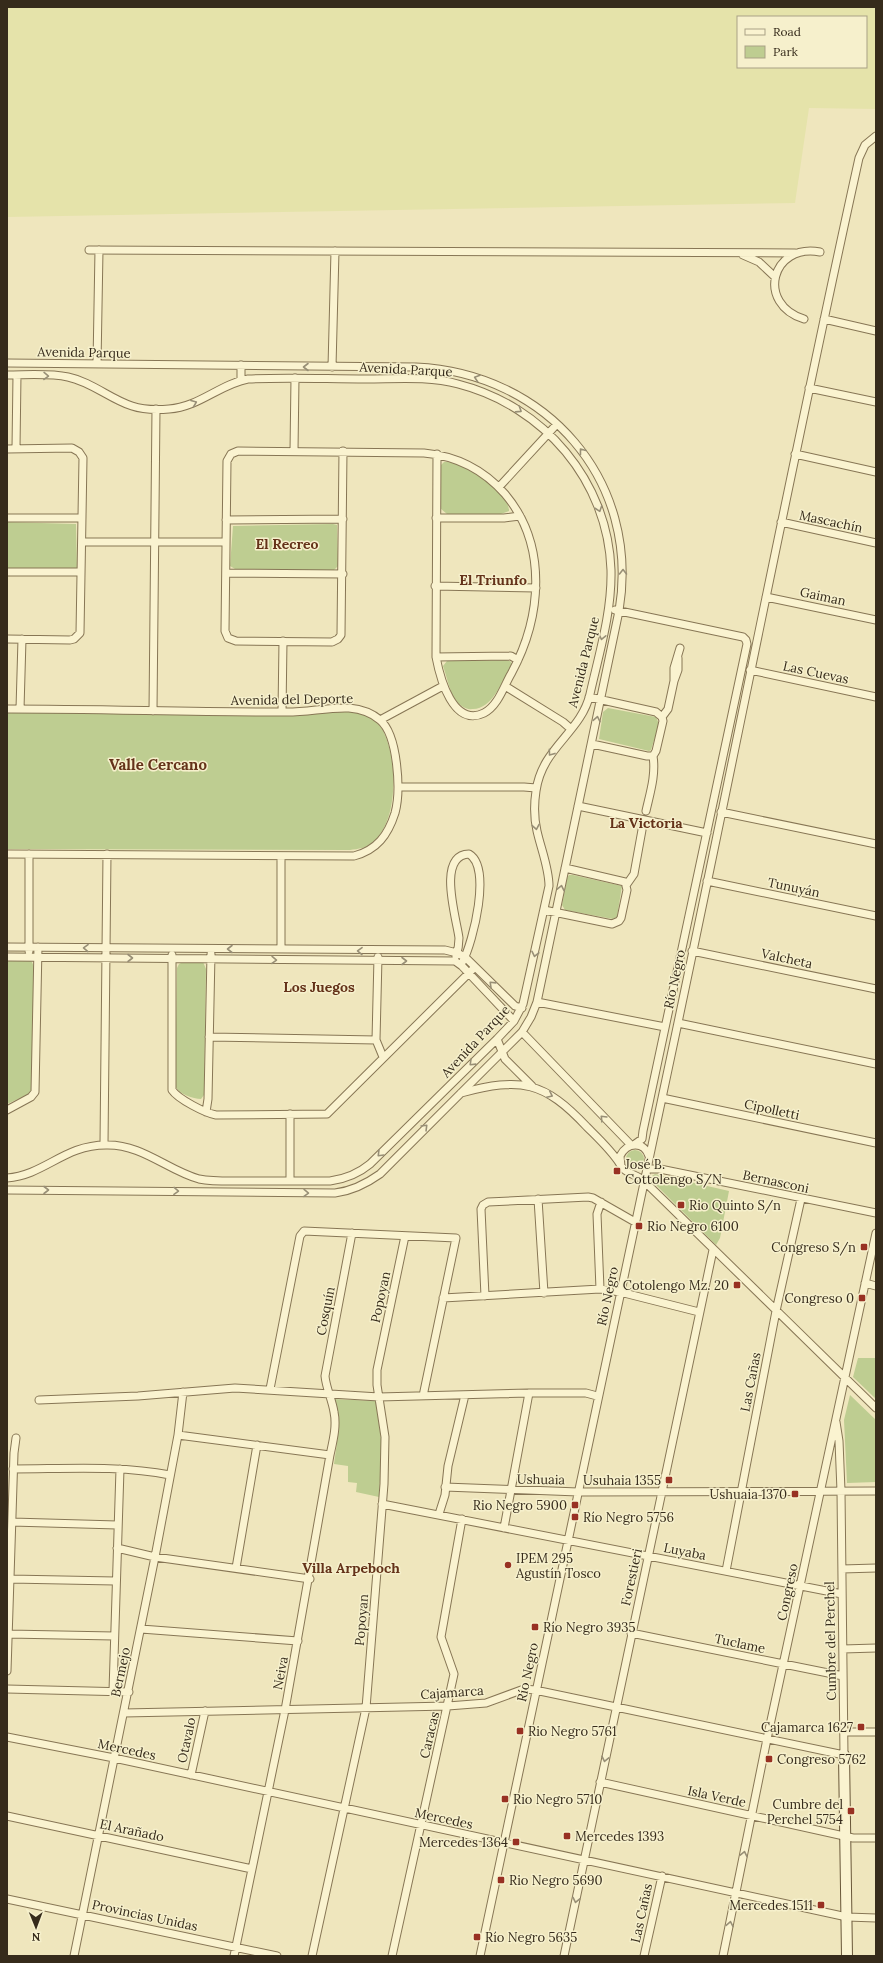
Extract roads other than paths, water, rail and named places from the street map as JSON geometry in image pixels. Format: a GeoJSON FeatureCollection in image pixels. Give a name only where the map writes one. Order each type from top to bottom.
{"type":"FeatureCollection","features":[{"type":"Feature","properties":{"kind":"main road","name":"Cumbre del Perchel"},"geometry":{"type":"LineString","coordinates":[[844,1755],[847,1956]]}},
{"type":"Feature","properties":{"kind":"street","name":"Río Negro"},"geometry":{"type":"LineString","coordinates":[[480,1956],[597,1396],[678,1023],[795,454],[859,158],[865,145],[876,136]]}},
{"type":"Feature","properties":{"kind":"street"},"geometry":{"type":"LineString","coordinates":[[89,250],[739,253],[796,253],[809,250],[820,252]]}},
{"type":"Feature","properties":{"kind":"street"},"geometry":{"type":"LineString","coordinates":[[97,364],[99,250]]}},
{"type":"Feature","properties":{"kind":"street"},"geometry":{"type":"LineString","coordinates":[[332,367],[335,251]]}},
{"type":"Feature","properties":{"kind":"street"},"geometry":{"type":"LineString","coordinates":[[739,253],[759,262],[775,277]]}},
{"type":"Feature","properties":{"kind":"street"},"geometry":{"type":"LineString","coordinates":[[796,253],[780,266],[775,277],[774,288],[778,300],[784,309],[794,316],[804,319]]}},
{"type":"Feature","properties":{"kind":"street"},"geometry":{"type":"LineString","coordinates":[[824,319],[876,331]]}},
{"type":"Feature","properties":{"kind":"street","name":"Avenida Parque"},"geometry":{"type":"LineString","coordinates":[[7,363],[416,367],[458,372],[497,385],[518,394],[545,413],[557,424],[583,453],[601,482],[610,503],[622,553],[622,581],[619,611],[592,744],[537,1002],[531,1017],[522,1032],[380,1174],[369,1182],[347,1192],[7,1190]]}},
{"type":"Feature","properties":{"kind":"street"},"geometry":{"type":"LineString","coordinates":[[68,377],[69,364]]}},
{"type":"Feature","properties":{"kind":"street"},"geometry":{"type":"LineString","coordinates":[[241,366],[241,380]]}},
{"type":"Feature","properties":{"kind":"street","name":"Avenida Parque"},"geometry":{"type":"LineString","coordinates":[[7,375],[68,377],[89,384],[133,406],[156,409],[190,405],[232,383],[241,380],[294,378],[427,380],[457,384],[494,396],[509,404],[549,433],[568,454],[586,479],[602,515],[610,557],[608,609],[589,697],[584,712],[547,759],[539,776],[536,788],[535,824],[549,881],[522,1008],[514,1021],[497,1039],[363,1170],[338,1180],[215,1181],[200,1179],[178,1171],[145,1153],[122,1146],[104,1144],[70,1151],[30,1173],[7,1178]]}},
{"type":"Feature","properties":{"kind":"street"},"geometry":{"type":"LineString","coordinates":[[16,448],[17,375]]}},
{"type":"Feature","properties":{"kind":"street"},"geometry":{"type":"LineString","coordinates":[[294,378],[294,451]]}},
{"type":"Feature","properties":{"kind":"street"},"geometry":{"type":"LineString","coordinates":[[809,388],[876,402]]}},
{"type":"Feature","properties":{"kind":"street"},"geometry":{"type":"LineString","coordinates":[[153,711],[156,409]]}},
{"type":"Feature","properties":{"kind":"street"},"geometry":{"type":"LineString","coordinates":[[499,487],[557,424]]}},
{"type":"Feature","properties":{"kind":"street"},"geometry":{"type":"LineString","coordinates":[[7,448],[72,448],[79,452],[83,458],[80,629],[78,636],[70,640],[7,639]]}},
{"type":"Feature","properties":{"kind":"street"},"geometry":{"type":"LineString","coordinates":[[343,451],[342,630],[338,639],[332,642],[236,641],[228,638],[225,631],[226,520],[227,461],[231,454],[238,451],[343,451],[437,454],[450,456],[469,465],[490,478],[499,487],[520,516],[534,553],[536,588],[530,627],[518,660],[505,686],[491,708],[485,712],[474,715],[463,713],[449,697],[444,686],[436,657],[435,586],[437,454]]}},
{"type":"Feature","properties":{"kind":"street"},"geometry":{"type":"LineString","coordinates":[[795,454],[876,472]]}},
{"type":"Feature","properties":{"kind":"street"},"geometry":{"type":"LineString","coordinates":[[436,518],[504,518],[520,516]]}},
{"type":"Feature","properties":{"kind":"street"},"geometry":{"type":"LineString","coordinates":[[7,518],[82,518]]}},
{"type":"Feature","properties":{"kind":"street"},"geometry":{"type":"LineString","coordinates":[[226,520],[343,519]]}},
{"type":"Feature","properties":{"kind":"street","name":"Mascachín"},"geometry":{"type":"LineString","coordinates":[[781,522],[876,543]]}},
{"type":"Feature","properties":{"kind":"street"},"geometry":{"type":"LineString","coordinates":[[82,542],[226,542]]}},
{"type":"Feature","properties":{"kind":"street"},"geometry":{"type":"LineString","coordinates":[[7,572],[81,572]]}},
{"type":"Feature","properties":{"kind":"street"},"geometry":{"type":"LineString","coordinates":[[226,573],[343,574]]}},
{"type":"Feature","properties":{"kind":"street"},"geometry":{"type":"LineString","coordinates":[[435,586],[536,588]]}},
{"type":"Feature","properties":{"kind":"street","name":"Gaiman"},"geometry":{"type":"LineString","coordinates":[[766,597],[876,620]]}},
{"type":"Feature","properties":{"kind":"street"},"geometry":{"type":"LineString","coordinates":[[608,609],[619,611]]}},
{"type":"Feature","properties":{"kind":"street","name":"Río Negro"},"geometry":{"type":"LineString","coordinates":[[619,611],[743,637],[747,644],[642,1139],[633,1145]]}},
{"type":"Feature","properties":{"kind":"street"},"geometry":{"type":"LineString","coordinates":[[20,709],[22,639]]}},
{"type":"Feature","properties":{"kind":"street"},"geometry":{"type":"LineString","coordinates":[[282,712],[283,641]]}},
{"type":"Feature","properties":{"kind":"street"},"geometry":{"type":"LineString","coordinates":[[646,811],[648,790],[655,768],[653,756],[656,752],[663,721],[662,717],[668,709],[674,681],[674,668],[680,648]]}},
{"type":"Feature","properties":{"kind":"street"},"geometry":{"type":"LineString","coordinates":[[436,657],[511,656],[518,660]]}},
{"type":"Feature","properties":{"kind":"street","name":"Las Cuevas"},"geometry":{"type":"LineString","coordinates":[[750,670],[876,697]]}},
{"type":"Feature","properties":{"kind":"street"},"geometry":{"type":"LineString","coordinates":[[7,854],[354,856],[369,851],[382,841],[386,834],[395,813],[399,787],[391,742],[385,726],[380,720],[444,686]]}},
{"type":"Feature","properties":{"kind":"street"},"geometry":{"type":"LineString","coordinates":[[505,686],[563,722],[571,729]]}},
{"type":"Feature","properties":{"kind":"street"},"geometry":{"type":"LineString","coordinates":[[589,697],[656,712],[662,717]]}},
{"type":"Feature","properties":{"kind":"street","name":"Avenida del Deporte"},"geometry":{"type":"LineString","coordinates":[[7,709],[282,712],[350,708],[366,712],[380,720]]}},
{"type":"Feature","properties":{"kind":"street"},"geometry":{"type":"LineString","coordinates":[[592,744],[646,756],[653,756]]}},
{"type":"Feature","properties":{"kind":"street"},"geometry":{"type":"LineString","coordinates":[[399,787],[536,788]]}},
{"type":"Feature","properties":{"kind":"street"},"geometry":{"type":"LineString","coordinates":[[578,806],[707,833]]}},
{"type":"Feature","properties":{"kind":"street"},"geometry":{"type":"LineString","coordinates":[[721,812],[876,844]]}},
{"type":"Feature","properties":{"kind":"street"},"geometry":{"type":"LineString","coordinates":[[544,910],[612,924],[616,923],[622,918],[627,884],[634,874],[642,830]]}},
{"type":"Feature","properties":{"kind":"street"},"geometry":{"type":"LineString","coordinates":[[29,854],[29,957]]}},
{"type":"Feature","properties":{"kind":"street"},"geometry":{"type":"LineString","coordinates":[[104,1144],[107,854]]}},
{"type":"Feature","properties":{"kind":"street"},"geometry":{"type":"LineString","coordinates":[[469,854],[476,862],[480,889],[476,915],[465,957],[458,963],[458,935],[450,894],[451,878],[455,862],[461,856],[469,854]]}},
{"type":"Feature","properties":{"kind":"street"},"geometry":{"type":"LineString","coordinates":[[281,856],[281,949]]}},
{"type":"Feature","properties":{"kind":"street"},"geometry":{"type":"LineString","coordinates":[[565,868],[620,880],[627,884]]}},
{"type":"Feature","properties":{"kind":"street","name":"Tunuyán"},"geometry":{"type":"LineString","coordinates":[[707,881],[876,916]]}},
{"type":"Feature","properties":{"kind":"street"},"geometry":{"type":"LineString","coordinates":[[7,947],[378,951],[445,950],[465,957],[515,1006],[522,1008]]}},
{"type":"Feature","properties":{"kind":"street"},"geometry":{"type":"LineString","coordinates":[[7,1110],[31,1097],[35,1092],[38,947]]}},
{"type":"Feature","properties":{"kind":"street"},"geometry":{"type":"LineString","coordinates":[[172,948],[172,1090],[177,1095],[206,1112],[216,1115],[327,1114],[475,967]]}},
{"type":"Feature","properties":{"kind":"street"},"geometry":{"type":"LineString","coordinates":[[206,1112],[208,1099],[211,949]]}},
{"type":"Feature","properties":{"kind":"street","name":"Valcheta"},"geometry":{"type":"LineString","coordinates":[[692,950],[876,988]]}},
{"type":"Feature","properties":{"kind":"street"},"geometry":{"type":"LineString","coordinates":[[378,951],[376,1040],[383,1057]]}},
{"type":"Feature","properties":{"kind":"street"},"geometry":{"type":"LineString","coordinates":[[7,957],[458,963],[514,1021]]}},
{"type":"Feature","properties":{"kind":"street"},"geometry":{"type":"LineString","coordinates":[[537,1002],[665,1027]]}},
{"type":"Feature","properties":{"kind":"street"},"geometry":{"type":"LineString","coordinates":[[678,1023],[876,1064]]}},
{"type":"Feature","properties":{"kind":"street"},"geometry":{"type":"LineString","coordinates":[[522,1032],[633,1145]]}},
{"type":"Feature","properties":{"kind":"street"},"geometry":{"type":"LineString","coordinates":[[209,1038],[376,1040]]}},
{"type":"Feature","properties":{"kind":"street"},"geometry":{"type":"LineString","coordinates":[[497,1039],[501,1053],[512,1067],[536,1089]]}},
{"type":"Feature","properties":{"kind":"street"},"geometry":{"type":"LineString","coordinates":[[459,1094],[502,1084],[517,1084],[536,1089],[551,1095],[568,1106],[611,1152],[628,1174],[635,1175],[642,1173],[647,1168]]}},
{"type":"Feature","properties":{"kind":"street"},"geometry":{"type":"LineString","coordinates":[[437,1098],[446,1107]]}},
{"type":"Feature","properties":{"kind":"street","name":"Cipolletti"},"geometry":{"type":"LineString","coordinates":[[662,1098],[876,1143]]}},
{"type":"Feature","properties":{"kind":"street"},"geometry":{"type":"LineString","coordinates":[[290,1114],[290,1181]]}},
{"type":"Feature","properties":{"kind":"street"},"geometry":{"type":"LineString","coordinates":[[621,1166],[620,1156],[625,1149],[633,1145],[642,1146],[647,1150],[649,1156]]}},
{"type":"Feature","properties":{"kind":"street","name":"Bernasconi"},"geometry":{"type":"LineString","coordinates":[[647,1168],[660,1169],[801,1199],[876,1213]]}},
{"type":"Feature","properties":{"kind":"street"},"geometry":{"type":"LineString","coordinates":[[635,1175],[644,1181],[876,1408]]}},
{"type":"Feature","properties":{"kind":"street"},"geometry":{"type":"LineString","coordinates":[[486,1296],[481,1209],[483,1204],[488,1202],[588,1197],[601,1202],[635,1222]]}},
{"type":"Feature","properties":{"kind":"street"},"geometry":{"type":"LineString","coordinates":[[538,1199],[544,1293]]}},
{"type":"Feature","properties":{"kind":"street","name":"Las Cañas"},"geometry":{"type":"LineString","coordinates":[[726,1571],[776,1311],[801,1199]]}},
{"type":"Feature","properties":{"kind":"street"},"geometry":{"type":"LineString","coordinates":[[600,1290],[597,1214],[601,1202]]}},
{"type":"Feature","properties":{"kind":"street"},"geometry":{"type":"LineString","coordinates":[[270,1389],[300,1236],[304,1231],[309,1230],[456,1238],[423,1396]]}},
{"type":"Feature","properties":{"kind":"street","name":"Cosquín"},"geometry":{"type":"LineString","coordinates":[[329,1394],[326,1387],[325,1376],[352,1233]]}},
{"type":"Feature","properties":{"kind":"street","name":"Congreso"},"geometry":{"type":"LineString","coordinates":[[723,1956],[800,1586],[876,1233]]}},
{"type":"Feature","properties":{"kind":"street","name":"Popoyan"},"geometry":{"type":"LineString","coordinates":[[312,1956],[366,1708],[386,1437],[379,1397],[378,1370],[405,1236]]}},
{"type":"Feature","properties":{"kind":"street","name":"Forestieri"},"geometry":{"type":"LineString","coordinates":[[564,1956],[713,1250]]}},
{"type":"Feature","properties":{"kind":"street"},"geometry":{"type":"LineString","coordinates":[[865,1283],[876,1286]]}},
{"type":"Feature","properties":{"kind":"street"},"geometry":{"type":"LineString","coordinates":[[443,1298],[600,1290],[620,1292],[699,1312]]}},
{"type":"Feature","properties":{"kind":"street"},"geometry":{"type":"LineString","coordinates":[[39,1400],[138,1396],[214,1388],[270,1389],[379,1397],[529,1393],[586,1393],[597,1396]]}},
{"type":"Feature","properties":{"kind":"street","name":"Bermejo"},"geometry":{"type":"LineString","coordinates":[[74,1956],[156,1557],[178,1435],[183,1392]]}},
{"type":"Feature","properties":{"kind":"street"},"geometry":{"type":"LineString","coordinates":[[504,1528],[529,1393]]}},
{"type":"Feature","properties":{"kind":"street","name":"Neiva"},"geometry":{"type":"LineString","coordinates":[[234,1956],[285,1710],[310,1579],[335,1424],[329,1394]]}},
{"type":"Feature","properties":{"kind":"street"},"geometry":{"type":"LineString","coordinates":[[439,1514],[446,1487],[448,1466],[465,1395]]}},
{"type":"Feature","properties":{"kind":"street","name":"Cumbre del Perchel"},"geometry":{"type":"LineString","coordinates":[[836,1422],[839,1441],[841,1491],[844,1755]]}},
{"type":"Feature","properties":{"kind":"street"},"geometry":{"type":"LineString","coordinates":[[178,1435],[330,1455]]}},
{"type":"Feature","properties":{"kind":"street"},"geometry":{"type":"LineString","coordinates":[[7,1671],[13,1469],[16,1438]]}},
{"type":"Feature","properties":{"kind":"street"},"geometry":{"type":"LineString","coordinates":[[236,1568],[257,1445]]}},
{"type":"Feature","properties":{"kind":"street"},"geometry":{"type":"LineString","coordinates":[[13,1469],[120,1469],[146,1470],[170,1475]]}},
{"type":"Feature","properties":{"kind":"street"},"geometry":{"type":"LineString","coordinates":[[113,1691],[115,1581],[120,1469]]}},
{"type":"Feature","properties":{"kind":"street","name":"Ushuaia"},"geometry":{"type":"LineString","coordinates":[[446,1487],[578,1492],[876,1491]]}},
{"type":"Feature","properties":{"kind":"street","name":"Luyaba"},"geometry":{"type":"LineString","coordinates":[[382,1504],[568,1539],[842,1594]]}},
{"type":"Feature","properties":{"kind":"street","name":"Caracas"},"geometry":{"type":"LineString","coordinates":[[392,1956],[454,1674],[441,1636],[462,1519]]}},
{"type":"Feature","properties":{"kind":"street"},"geometry":{"type":"LineString","coordinates":[[12,1522],[118,1525]]}},
{"type":"Feature","properties":{"kind":"street"},"geometry":{"type":"LineString","coordinates":[[117,1548],[156,1557],[310,1579]]}},
{"type":"Feature","properties":{"kind":"street"},"geometry":{"type":"LineString","coordinates":[[842,1569],[876,1568]]}},
{"type":"Feature","properties":{"kind":"street"},"geometry":{"type":"LineString","coordinates":[[10,1579],[115,1581]]}},
{"type":"Feature","properties":{"kind":"street"},"geometry":{"type":"LineString","coordinates":[[141,1630],[298,1641]]}},
{"type":"Feature","properties":{"kind":"street","name":"Tuclame"},"geometry":{"type":"LineString","coordinates":[[631,1633],[843,1676]]}},
{"type":"Feature","properties":{"kind":"street"},"geometry":{"type":"LineString","coordinates":[[8,1634],[114,1636]]}},
{"type":"Feature","properties":{"kind":"street"},"geometry":{"type":"LineString","coordinates":[[843,1649],[876,1648]]}},
{"type":"Feature","properties":{"kind":"street"},"geometry":{"type":"LineString","coordinates":[[7,1688],[129,1692]]}},
{"type":"Feature","properties":{"kind":"street","name":"Cajamarca"},"geometry":{"type":"LineString","coordinates":[[124,1713],[448,1706],[486,1703],[524,1689],[536,1690],[844,1755]]}},
{"type":"Feature","properties":{"kind":"street","name":"Otavalo"},"geometry":{"type":"LineString","coordinates":[[191,1775],[205,1711]]}},
{"type":"Feature","properties":{"kind":"street"},"geometry":{"type":"LineString","coordinates":[[844,1732],[876,1732]]}},
{"type":"Feature","properties":{"kind":"street","name":"Mercedes"},"geometry":{"type":"LineString","coordinates":[[7,1737],[114,1758],[268,1793],[662,1876],[847,1917],[876,1918]]}},
{"type":"Feature","properties":{"kind":"street","name":"Isla Verde"},"geometry":{"type":"LineString","coordinates":[[600,1782],[846,1837],[876,1838]]}},
{"type":"Feature","properties":{"kind":"street","name":"El Arañado"},"geometry":{"type":"LineString","coordinates":[[7,1816],[252,1869]]}},
{"type":"Feature","properties":{"kind":"street","name":"Las Cañas"},"geometry":{"type":"LineString","coordinates":[[644,1956],[662,1876]]}},
{"type":"Feature","properties":{"kind":"street","name":"Provincias Unidas"},"geometry":{"type":"LineString","coordinates":[[7,1899],[277,1956]]}},
{"type":"Feature","properties":{"kind":"place","name":"José B. Cottolengo S/N"},"geometry":{"type":"Point","coordinates":[617,1171]}},
{"type":"Feature","properties":{"kind":"place","name":"Rio Quinto S/n"},"geometry":{"type":"Point","coordinates":[681,1205]}},
{"type":"Feature","properties":{"kind":"place","name":"Rio Negro 6100"},"geometry":{"type":"Point","coordinates":[639,1226]}},
{"type":"Feature","properties":{"kind":"place","name":"Congreso S/n"},"geometry":{"type":"Point","coordinates":[864,1247]}},
{"type":"Feature","properties":{"kind":"place","name":"Cotolengo Mz. 20"},"geometry":{"type":"Point","coordinates":[737,1285]}},
{"type":"Feature","properties":{"kind":"place","name":"Congreso 0"},"geometry":{"type":"Point","coordinates":[862,1298]}},
{"type":"Feature","properties":{"kind":"place","name":"Usuhaia 1355"},"geometry":{"type":"Point","coordinates":[669,1480]}},
{"type":"Feature","properties":{"kind":"place","name":"Ushuaia 1370"},"geometry":{"type":"Point","coordinates":[795,1494]}},
{"type":"Feature","properties":{"kind":"place","name":"Rio Negro 5900"},"geometry":{"type":"Point","coordinates":[575,1505]}},
{"type":"Feature","properties":{"kind":"place","name":"Río Negro 5756"},"geometry":{"type":"Point","coordinates":[575,1517]}},
{"type":"Feature","properties":{"kind":"place","name":"IPEM 295 Agustín Tosco"},"geometry":{"type":"Point","coordinates":[508,1565]}},
{"type":"Feature","properties":{"kind":"place","name":"Río Negro 3935"},"geometry":{"type":"Point","coordinates":[535,1627]}},
{"type":"Feature","properties":{"kind":"place","name":"Cajamarca 1627"},"geometry":{"type":"Point","coordinates":[861,1727]}},
{"type":"Feature","properties":{"kind":"place","name":"Rio Negro 5761"},"geometry":{"type":"Point","coordinates":[520,1731]}},
{"type":"Feature","properties":{"kind":"place","name":"Congreso 5762"},"geometry":{"type":"Point","coordinates":[769,1759]}},
{"type":"Feature","properties":{"kind":"place","name":"Rio Negro 5710"},"geometry":{"type":"Point","coordinates":[505,1799]}},
{"type":"Feature","properties":{"kind":"place","name":"Cumbre del Perchel 5754"},"geometry":{"type":"Point","coordinates":[851,1811]}},
{"type":"Feature","properties":{"kind":"place","name":"Mercedes 1393"},"geometry":{"type":"Point","coordinates":[567,1836]}},
{"type":"Feature","properties":{"kind":"place","name":"Mercedes 1364"},"geometry":{"type":"Point","coordinates":[516,1842]}},
{"type":"Feature","properties":{"kind":"place","name":"Rio Negro 5690"},"geometry":{"type":"Point","coordinates":[501,1880]}},
{"type":"Feature","properties":{"kind":"place","name":"Mercedes 1511"},"geometry":{"type":"Point","coordinates":[821,1905]}},
{"type":"Feature","properties":{"kind":"place","name":"Río Negro 5635"},"geometry":{"type":"Point","coordinates":[477,1937]}},
{"type":"Feature","properties":{"kind":"district","name":"El Recreo"},"geometry":{"type":"Point","coordinates":[287,544]}},
{"type":"Feature","properties":{"kind":"district","name":"El Triunfo"},"geometry":{"type":"Point","coordinates":[493,580]}},
{"type":"Feature","properties":{"kind":"district","name":"Valle Cercano"},"geometry":{"type":"Point","coordinates":[158,765]}},
{"type":"Feature","properties":{"kind":"district","name":"La Victoria"},"geometry":{"type":"Point","coordinates":[646,823]}},
{"type":"Feature","properties":{"kind":"district","name":"Los Juegos"},"geometry":{"type":"Point","coordinates":[319,987]}},
{"type":"Feature","properties":{"kind":"district","name":"Villa Arpeboch"},"geometry":{"type":"Point","coordinates":[351,1568]}}]}
